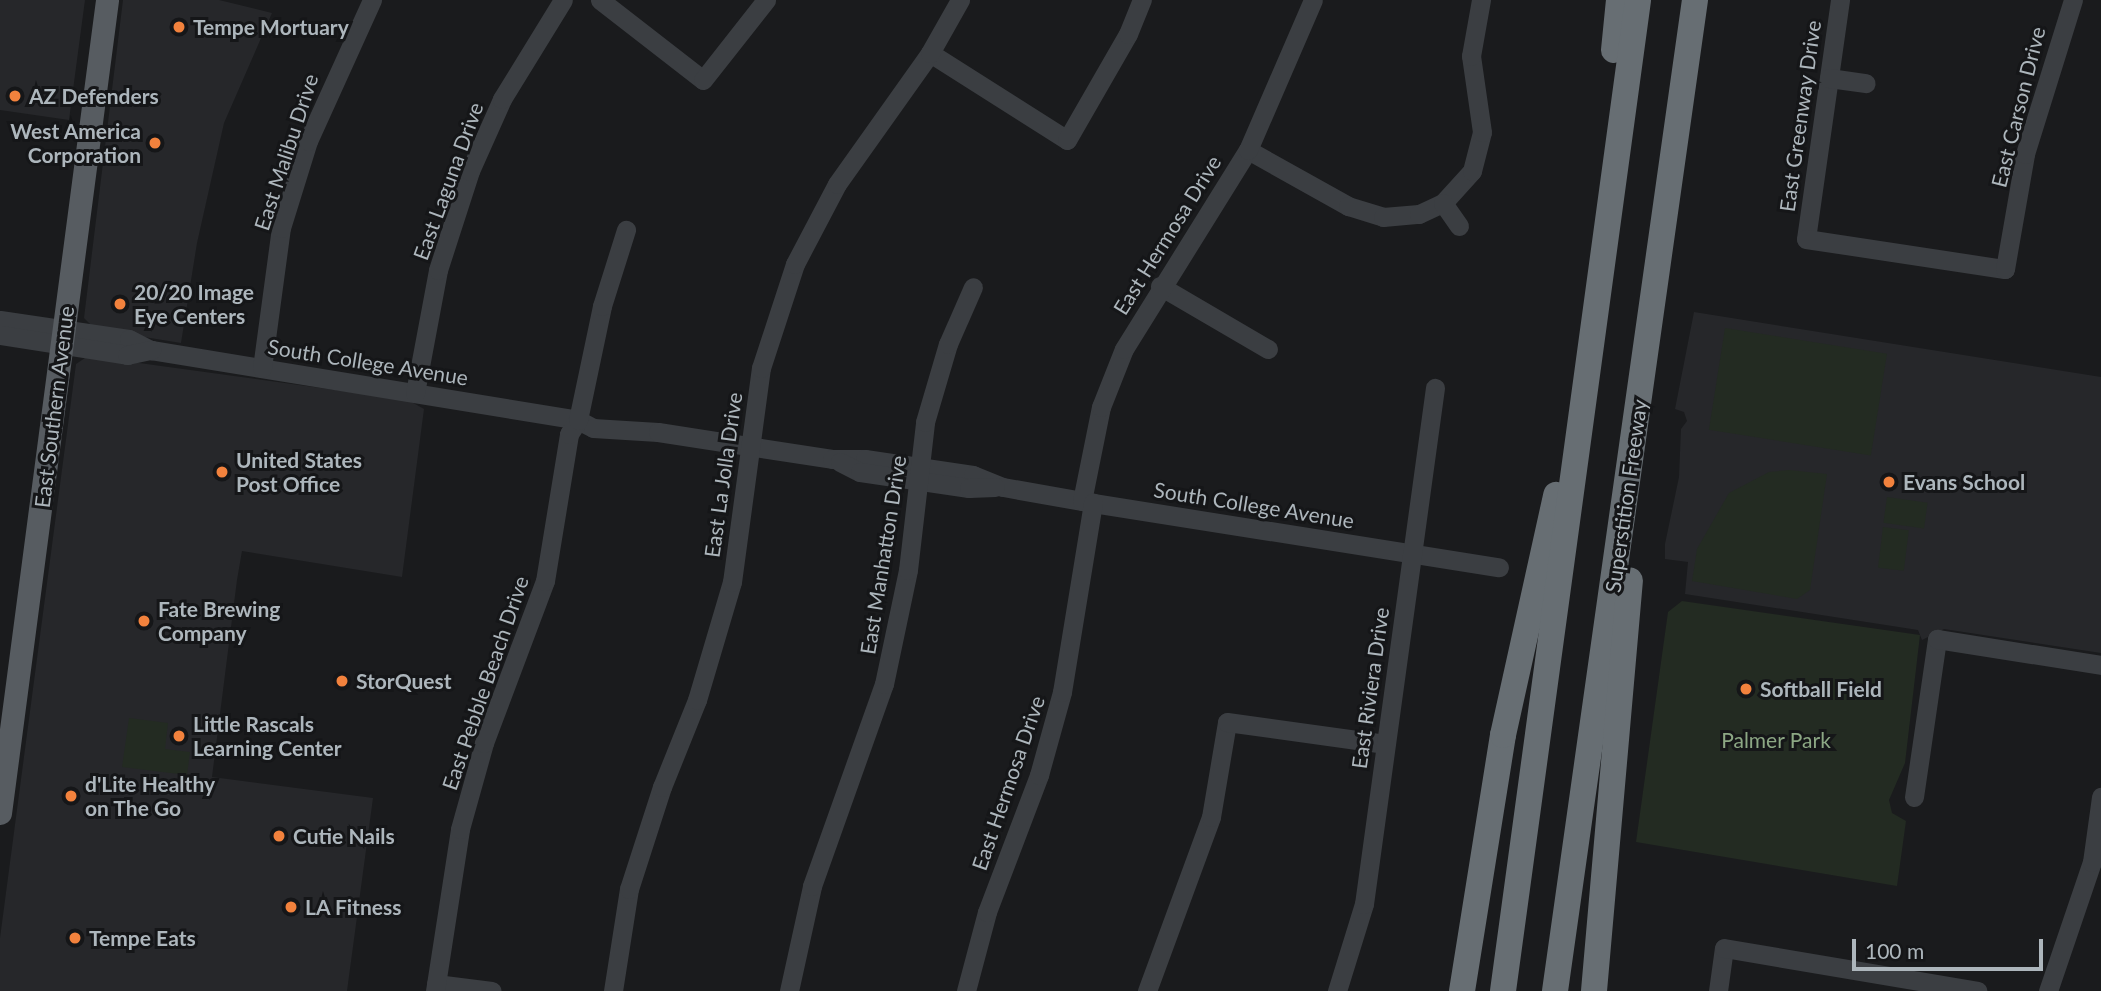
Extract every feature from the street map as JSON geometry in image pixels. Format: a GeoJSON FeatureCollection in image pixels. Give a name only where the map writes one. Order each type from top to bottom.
{"type":"FeatureCollection","features":[{"type":"Feature","properties":{"kind":"highway"},"geometry":{"type":"LineString","coordinates":[[1618,153],[1614,48],[1619,0]]}},
{"type":"Feature","properties":{"kind":"highway"},"geometry":{"type":"LineString","coordinates":[[1503,991],[1638,0]]}},
{"type":"Feature","properties":{"kind":"highway","name":"Superstition Freeway"},"geometry":{"type":"LineString","coordinates":[[1555,991],[1695,0]]}},
{"type":"Feature","properties":{"kind":"highway"},"geometry":{"type":"LineString","coordinates":[[1678,127],[1706,0]]}},
{"type":"Feature","properties":{"kind":"highway"},"geometry":{"type":"LineString","coordinates":[[1594,991],[1648,340]]}},
{"type":"Feature","properties":{"kind":"highway"},"geometry":{"type":"LineString","coordinates":[[1462,991],[1488,816],[1529,604],[1588,368]]}},
{"type":"Feature","properties":{"kind":"main road","name":"East Southern Avenue"},"geometry":{"type":"LineString","coordinates":[[0,813],[107,0]]}},
{"type":"Feature","properties":{"kind":"street","name":"East Malibu Drive"},"geometry":{"type":"LineString","coordinates":[[262,368],[281,228],[313,130],[372,0]]}},
{"type":"Feature","properties":{"kind":"street","name":"East Laguna Drive"},"geometry":{"type":"LineString","coordinates":[[415,393],[438,270],[470,171],[502,99],[563,0]]}},
{"type":"Feature","properties":{"kind":"street"},"geometry":{"type":"LineString","coordinates":[[600,0],[703,80],[766,0]]}},
{"type":"Feature","properties":{"kind":"street","name":"East La Jolla Drive"},"geometry":{"type":"LineString","coordinates":[[613,991],[629,889],[662,787],[697,700],[732,582],[761,368],[795,264],[837,184],[930,53],[960,0]]}},
{"type":"Feature","properties":{"kind":"street"},"geometry":{"type":"LineString","coordinates":[[930,53],[1067,140],[1128,34],[1142,0]]}},
{"type":"Feature","properties":{"kind":"street","name":"East Hermosa Drive"},"geometry":{"type":"LineString","coordinates":[[966,991],[984,922],[1039,775],[1062,692],[1101,407],[1124,349],[1160,286],[1248,150],[1313,0]]}},
{"type":"Feature","properties":{"kind":"street"},"geometry":{"type":"LineString","coordinates":[[1248,150],[1348,206],[1383,217],[1419,214],[1443,203],[1472,171],[1482,132],[1471,56],[1480,0]]}},
{"type":"Feature","properties":{"kind":"street","name":"East Greenway Drive"},"geometry":{"type":"LineString","coordinates":[[1806,239],[1840,0]]}},
{"type":"Feature","properties":{"kind":"street","name":"East Carson Drive"},"geometry":{"type":"LineString","coordinates":[[1806,239],[2005,269],[2025,154],[2073,0]]}},
{"type":"Feature","properties":{"kind":"street"},"geometry":{"type":"LineString","coordinates":[[1829,78],[1866,83]]}},
{"type":"Feature","properties":{"kind":"street"},"geometry":{"type":"LineString","coordinates":[[1443,203],[1459,226]]}},
{"type":"Feature","properties":{"kind":"street","name":"East Pebble Beach Drive"},"geometry":{"type":"LineString","coordinates":[[435,987],[460,829],[484,743],[535,616],[552,547],[569,434],[578,420],[601,306],[626,230]]}},
{"type":"Feature","properties":{"kind":"street"},"geometry":{"type":"LineString","coordinates":[[1160,286],[1268,349]]}},
{"type":"Feature","properties":{"kind":"street","name":"East Manhatton Drive"},"geometry":{"type":"LineString","coordinates":[[789,991],[812,886],[884,684],[908,570],[925,422],[948,344],[973,287]]}},
{"type":"Feature","properties":{"kind":"street","name":"South College Avenue"},"geometry":{"type":"LineString","coordinates":[[0,320],[127,355],[151,350],[578,420],[608,417],[658,432],[832,459],[860,472],[920,474],[969,488],[1003,487],[1499,567]]}},
{"type":"Feature","properties":{"kind":"street","name":"South College Avenue"},"geometry":{"type":"LineString","coordinates":[[0,335],[63,337]]}},
{"type":"Feature","properties":{"kind":"street","name":"East Riviera Drive"},"geometry":{"type":"LineString","coordinates":[[1337,991],[1364,904],[1434,388]]}},
{"type":"Feature","properties":{"kind":"street"},"geometry":{"type":"LineString","coordinates":[[1914,797],[1937,639],[2101,665]]}},
{"type":"Feature","properties":{"kind":"street"},"geometry":{"type":"LineString","coordinates":[[1147,991],[1211,817],[1227,722],[1385,744]]}},
{"type":"Feature","properties":{"kind":"street"},"geometry":{"type":"LineString","coordinates":[[2048,991],[2092,862],[2101,797]]}},
{"type":"Feature","properties":{"kind":"street"},"geometry":{"type":"LineString","coordinates":[[1718,991],[1724,948],[1977,991]]}},
{"type":"Feature","properties":{"kind":"street"},"geometry":{"type":"LineString","coordinates":[[435,987],[492,991]]}},
{"type":"Feature","properties":{"kind":"shaded area"},"geometry":{"type":"Polygon","coordinates":[[[0,0],[85,0],[69,120],[0,110],[0,0]]]}},
{"type":"Feature","properties":{"kind":"shaded area"},"geometry":{"type":"Polygon","coordinates":[[[123,0],[219,0],[272,13],[224,123],[197,243],[181,343],[95,329],[84,318],[123,0]]]}},
{"type":"Feature","properties":{"kind":"shaded area","name":"Evans School"},"geometry":{"type":"Polygon","coordinates":[[[1694,312],[2101,377],[2101,653],[1944,629],[1922,640],[1918,630],[1685,594],[1688,562],[1665,559],[1665,544],[1679,477],[1681,429],[1687,421],[1684,412],[1675,409],[1694,312]]]}},
{"type":"Feature","properties":{"kind":"shaded area"},"geometry":{"type":"Polygon","coordinates":[[[88,356],[408,400],[424,409],[402,577],[242,551],[237,580],[212,777],[373,798],[347,991],[0,991],[0,938],[76,364],[88,356]]]}},
{"type":"Feature","properties":{"kind":"green space"},"geometry":{"type":"Polygon","coordinates":[[[1725,328],[1887,354],[1871,455],[1709,430],[1725,328]]]}},
{"type":"Feature","properties":{"kind":"green space"},"geometry":{"type":"Polygon","coordinates":[[[1789,470],[1827,474],[1810,590],[1797,599],[1692,581],[1697,549],[1729,493],[1769,472],[1789,470]]]}},
{"type":"Feature","properties":{"kind":"green space"},"geometry":{"type":"Polygon","coordinates":[[[1887,497],[1928,503],[1924,528],[1883,523],[1887,497]]]}},
{"type":"Feature","properties":{"kind":"green space"},"geometry":{"type":"Polygon","coordinates":[[[1883,527],[1909,530],[1904,571],[1878,568],[1883,527]]]}},
{"type":"Feature","properties":{"kind":"green space","name":"Palmer Park"},"geometry":{"type":"Polygon","coordinates":[[[1682,601],[1920,635],[1905,763],[1889,800],[1892,813],[1906,821],[1897,886],[1636,842],[1668,612],[1682,601]]]}},
{"type":"Feature","properties":{"kind":"green space"},"geometry":{"type":"Polygon","coordinates":[[[129,718],[168,723],[165,749],[190,752],[187,775],[122,767],[129,718]]]}},
{"type":"Feature","properties":{"kind":"place","name":"Tempe Mortuary"},"geometry":{"type":"Point","coordinates":[179,27]}},
{"type":"Feature","properties":{"kind":"place","name":"AZ Defenders"},"geometry":{"type":"Point","coordinates":[15,96]}},
{"type":"Feature","properties":{"kind":"place","name":"West America Corporation"},"geometry":{"type":"Point","coordinates":[155,143]}},
{"type":"Feature","properties":{"kind":"place","name":"20/20 Image Eye Centers"},"geometry":{"type":"Point","coordinates":[120,304]}},
{"type":"Feature","properties":{"kind":"place","name":"United States Post Office"},"geometry":{"type":"Point","coordinates":[222,472]}},
{"type":"Feature","properties":{"kind":"place","name":"Evans School"},"geometry":{"type":"Point","coordinates":[1889,482]}},
{"type":"Feature","properties":{"kind":"place","name":"Fate Brewing Company"},"geometry":{"type":"Point","coordinates":[144,621]}},
{"type":"Feature","properties":{"kind":"place","name":"StorQuest"},"geometry":{"type":"Point","coordinates":[342,681]}},
{"type":"Feature","properties":{"kind":"place","name":"Softball Field"},"geometry":{"type":"Point","coordinates":[1746,689]}},
{"type":"Feature","properties":{"kind":"place","name":"Little Rascals Learning Center"},"geometry":{"type":"Point","coordinates":[179,736]}},
{"type":"Feature","properties":{"kind":"place","name":"d'Lite Healthy on The Go"},"geometry":{"type":"Point","coordinates":[71,796]}},
{"type":"Feature","properties":{"kind":"place","name":"Cutie Nails"},"geometry":{"type":"Point","coordinates":[279,836]}},
{"type":"Feature","properties":{"kind":"place","name":"LA Fitness"},"geometry":{"type":"Point","coordinates":[291,907]}},
{"type":"Feature","properties":{"kind":"place","name":"Tempe Eats"},"geometry":{"type":"Point","coordinates":[75,938]}}]}
